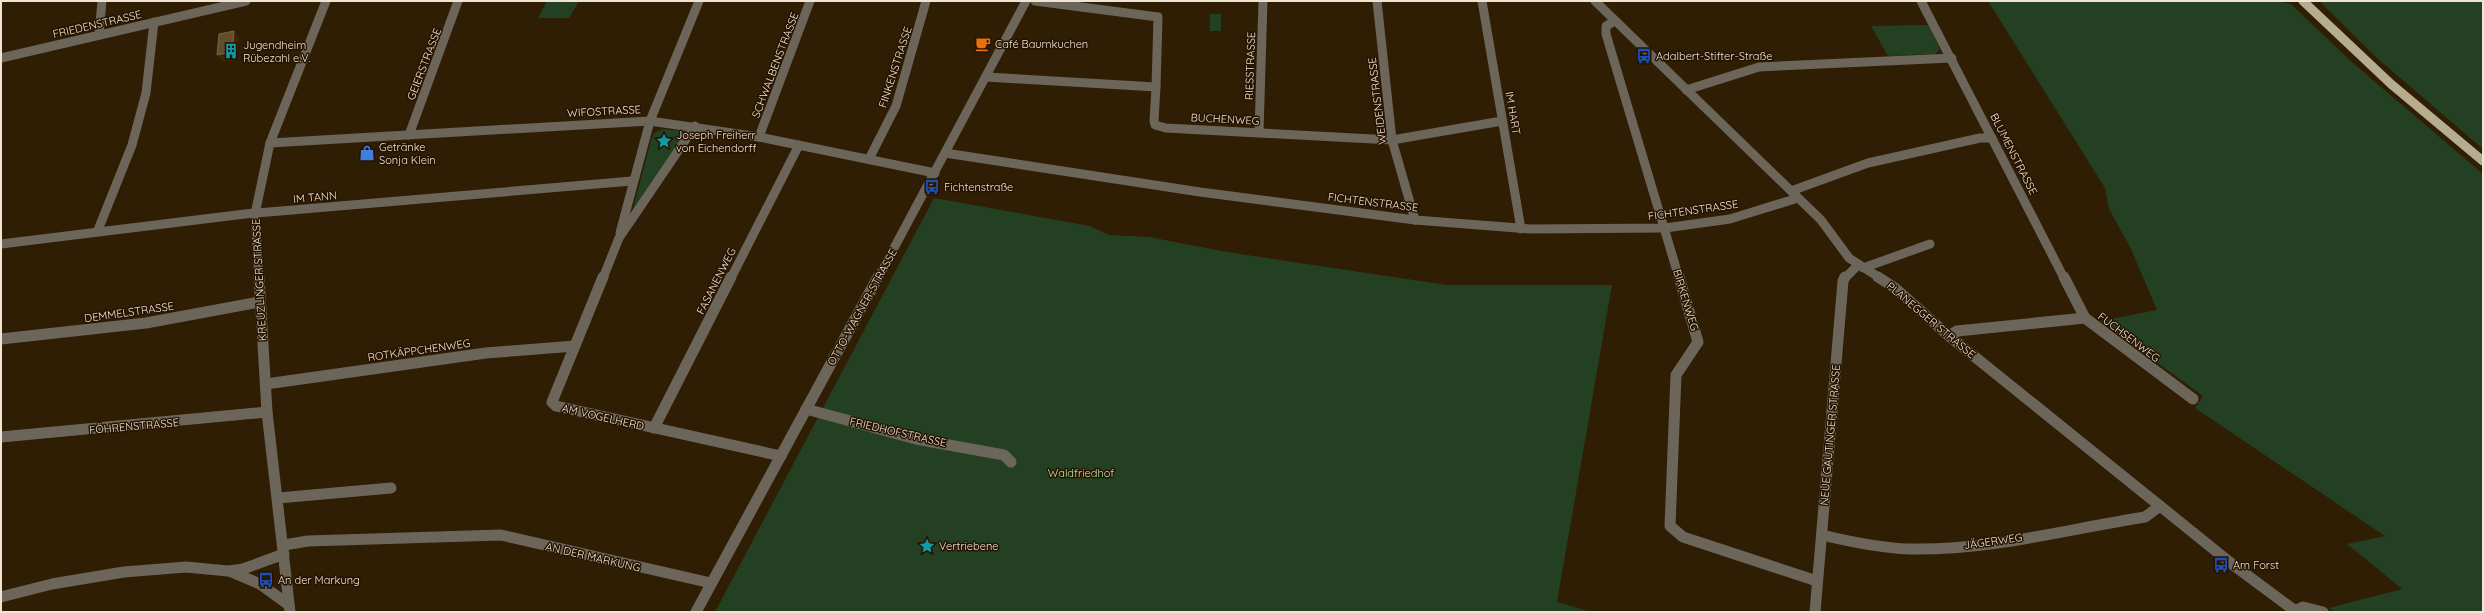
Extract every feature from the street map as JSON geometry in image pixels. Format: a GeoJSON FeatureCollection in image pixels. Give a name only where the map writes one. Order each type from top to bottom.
{"type":"FeatureCollection","features":[{"type":"Feature","properties":{"kind":"main road"},"geometry":{"type":"LineString","coordinates":[[2303,1],[2365,62],[2436,124],[2483,161]]}},
{"type":"Feature","properties":{"kind":"street"},"geometry":{"type":"LineString","coordinates":[[99,35],[102,1]]}},
{"type":"Feature","properties":{"kind":"street","name":"FRIEDENSTRASSE"},"geometry":{"type":"LineString","coordinates":[[1,58],[246,1]]}},
{"type":"Feature","properties":{"kind":"street","name":"KREUZLINGER STRASSE"},"geometry":{"type":"LineString","coordinates":[[290,609],[267,412],[255,214],[270,143],[326,1]]}},
{"type":"Feature","properties":{"kind":"street","name":"GEIERSTRASSE"},"geometry":{"type":"LineString","coordinates":[[409,135],[447,35],[458,1]]}},
{"type":"Feature","properties":{"kind":"street"},"geometry":{"type":"LineString","coordinates":[[619,238],[632,181],[650,121],[699,1]]}},
{"type":"Feature","properties":{"kind":"street","name":"SCHWALBENSTRASSE"},"geometry":{"type":"LineString","coordinates":[[759,137],[810,1]]}},
{"type":"Feature","properties":{"kind":"street","name":"FINKENSTRASSE"},"geometry":{"type":"LineString","coordinates":[[869,159],[896,106],[926,1]]}},
{"type":"Feature","properties":{"kind":"street","name":"OTTO-WAGNER-STRASSE"},"geometry":{"type":"LineString","coordinates":[[696,612],[935,173],[1026,1]]}},
{"type":"Feature","properties":{"kind":"street"},"geometry":{"type":"LineString","coordinates":[[986,77],[1156,87],[1160,21],[1158,18],[1035,1]]}},
{"type":"Feature","properties":{"kind":"street","name":"RIESSTRASSE"},"geometry":{"type":"LineString","coordinates":[[1259,132],[1263,1]]}},
{"type":"Feature","properties":{"kind":"street","name":"WEIDENSTRASSE"},"geometry":{"type":"LineString","coordinates":[[1377,1],[1392,140],[1415,220]]}},
{"type":"Feature","properties":{"kind":"street","name":"IM HART"},"geometry":{"type":"LineString","coordinates":[[1482,1],[1521,229]]}},
{"type":"Feature","properties":{"kind":"street","name":"PLANEGGER STRASSE"},"geometry":{"type":"LineString","coordinates":[[1595,1],[1795,194],[1821,220],[1842,250],[1861,266],[1895,288],[1949,336],[2160,506],[2294,611],[2303,607],[2310,607],[2323,612]]}},
{"type":"Feature","properties":{"kind":"street","name":"BLUMENSTRASSE"},"geometry":{"type":"LineString","coordinates":[[1921,1],[1952,58],[2085,318]]}},
{"type":"Feature","properties":{"kind":"street","name":"BIRKENWEG"},"geometry":{"type":"LineString","coordinates":[[1615,21],[1606,26],[1606,34],[1698,342],[1676,375],[1670,526],[1684,537],[1817,581]]}},
{"type":"Feature","properties":{"kind":"street"},"geometry":{"type":"LineString","coordinates":[[98,230],[132,145],[146,93],[154,22]]}},
{"type":"Feature","properties":{"kind":"street"},"geometry":{"type":"LineString","coordinates":[[1686,90],[1759,67],[1952,58]]}},
{"type":"Feature","properties":{"kind":"street","name":"BUCHENWEG"},"geometry":{"type":"LineString","coordinates":[[1156,87],[1154,121],[1157,126],[1392,140],[1502,121]]}},
{"type":"Feature","properties":{"kind":"street","name":"WIFOSTRASSE"},"geometry":{"type":"LineString","coordinates":[[270,143],[650,121],[695,126],[759,137],[935,173]]}},
{"type":"Feature","properties":{"kind":"street"},"geometry":{"type":"LineString","coordinates":[[619,238],[695,126]]}},
{"type":"Feature","properties":{"kind":"street","name":"FICHTENSTRASSE"},"geometry":{"type":"LineString","coordinates":[[945,153],[1110,179],[1415,220],[1521,229],[1665,228],[1730,220],[1885,158],[1980,138],[1992,138]]}},
{"type":"Feature","properties":{"kind":"street","name":"FASANENWEG"},"geometry":{"type":"LineString","coordinates":[[654,428],[799,145]]}},
{"type":"Feature","properties":{"kind":"street","name":"IM TANN"},"geometry":{"type":"LineString","coordinates":[[1,244],[98,230],[255,214],[632,181]]}},
{"type":"Feature","properties":{"kind":"street","name":"AM VOGELHERD"},"geometry":{"type":"LineString","coordinates":[[619,238],[552,402],[556,406],[781,456]]}},
{"type":"Feature","properties":{"kind":"street"},"geometry":{"type":"LineString","coordinates":[[1861,266],[1930,244]]}},
{"type":"Feature","properties":{"kind":"street","name":"NEUE GAUTINGER STRASSE"},"geometry":{"type":"LineString","coordinates":[[1815,612],[1843,281],[1861,266]]}},
{"type":"Feature","properties":{"kind":"street","name":"DEMMELSTRASSE"},"geometry":{"type":"LineString","coordinates":[[1,339],[146,323],[260,302]]}},
{"type":"Feature","properties":{"kind":"street","name":"FUCHSENWEG"},"geometry":{"type":"LineString","coordinates":[[1949,336],[1957,331],[2085,318],[2193,399]]}},
{"type":"Feature","properties":{"kind":"street","name":"ROTKÄPPCHENWEG"},"geometry":{"type":"LineString","coordinates":[[266,384],[486,353],[575,346]]}},
{"type":"Feature","properties":{"kind":"street","name":"FRIEDHOFSTRASSE"},"geometry":{"type":"LineString","coordinates":[[806,409],[916,439],[1004,454],[1011,462]]}},
{"type":"Feature","properties":{"kind":"street","name":"FÖHRENSTRASSE"},"geometry":{"type":"LineString","coordinates":[[1,437],[267,412]]}},
{"type":"Feature","properties":{"kind":"street"},"geometry":{"type":"LineString","coordinates":[[278,498],[391,488]]}},
{"type":"Feature","properties":{"kind":"street","name":"JÄGERWEG"},"geometry":{"type":"LineString","coordinates":[[1822,535],[1858,544],[1921,549],[1995,541],[2145,516],[2160,506]]}},
{"type":"Feature","properties":{"kind":"street","name":"AN DER MARKUNG"},"geometry":{"type":"LineString","coordinates":[[228,571],[255,566],[284,550],[308,541],[501,536],[711,583]]}},
{"type":"Feature","properties":{"kind":"street"},"geometry":{"type":"LineString","coordinates":[[1,597],[52,584],[124,572],[186,567],[228,571],[260,584],[290,609]]}},
{"type":"Feature","properties":{"kind":"green space"},"geometry":{"type":"Polygon","coordinates":[[[547,1],[579,1],[569,18],[538,18],[547,1]]]}},
{"type":"Feature","properties":{"kind":"green space"},"geometry":{"type":"Polygon","coordinates":[[[1988,1],[2276,1],[2291,4],[2354,64],[2483,174],[2483,612],[2334,612],[2329,608],[2402,589],[2347,544],[2385,536],[2195,408],[2203,396],[2100,321],[2157,310],[2131,249],[2109,209],[2105,188],[1988,1]]]}},
{"type":"Feature","properties":{"kind":"green space"},"geometry":{"type":"Polygon","coordinates":[[[2319,1],[2483,1],[2483,149],[2378,59],[2319,1]]]}},
{"type":"Feature","properties":{"kind":"green space"},"geometry":{"type":"Polygon","coordinates":[[[1210,14],[1221,14],[1221,31],[1210,31],[1210,14]]]}},
{"type":"Feature","properties":{"kind":"green space"},"geometry":{"type":"Polygon","coordinates":[[[1928,25],[1940,49],[1935,54],[1888,56],[1871,26],[1928,25]]]}},
{"type":"Feature","properties":{"kind":"green space"},"geometry":{"type":"Polygon","coordinates":[[[662,129],[684,131],[685,134],[632,213],[651,140],[654,133],[662,129]]]}},
{"type":"Feature","properties":{"kind":"green space","name":"Waldfriedhof"},"geometry":{"type":"Polygon","coordinates":[[[934,198],[1090,226],[1109,235],[1149,237],[1227,252],[1447,285],[1612,285],[1557,602],[1591,612],[715,612],[934,198]]]}},
{"type":"Feature","properties":{"kind":"building"},"geometry":{"type":"Polygon","coordinates":[[[234,31],[232,52],[217,55],[219,34],[234,31]]]}},
{"type":"Feature","properties":{"kind":"place","name":"Café Baumkuchen"},"geometry":{"type":"Point","coordinates":[983,44]}},
{"type":"Feature","properties":{"kind":"place","name":"Jugendheim Rübezahl e.V."},"geometry":{"type":"Point","coordinates":[231,51]}},
{"type":"Feature","properties":{"kind":"place","name":"Adalbert-Stifter-Straße"},"geometry":{"type":"Point","coordinates":[1644,56]}},
{"type":"Feature","properties":{"kind":"place","name":"Joseph Freiherr von Eichendorff"},"geometry":{"type":"Point","coordinates":[664,141]}},
{"type":"Feature","properties":{"kind":"place","name":"Getränke Sonja Klein"},"geometry":{"type":"Point","coordinates":[367,153]}},
{"type":"Feature","properties":{"kind":"place","name":"Fichtenstraße"},"geometry":{"type":"Point","coordinates":[932,187]}},
{"type":"Feature","properties":{"kind":"place","name":"Vertriebene"},"geometry":{"type":"Point","coordinates":[927,546]}},
{"type":"Feature","properties":{"kind":"place","name":"Am Forst"},"geometry":{"type":"Point","coordinates":[2221,565]}},
{"type":"Feature","properties":{"kind":"place","name":"An der Markung"},"geometry":{"type":"Point","coordinates":[266,580]}}]}
